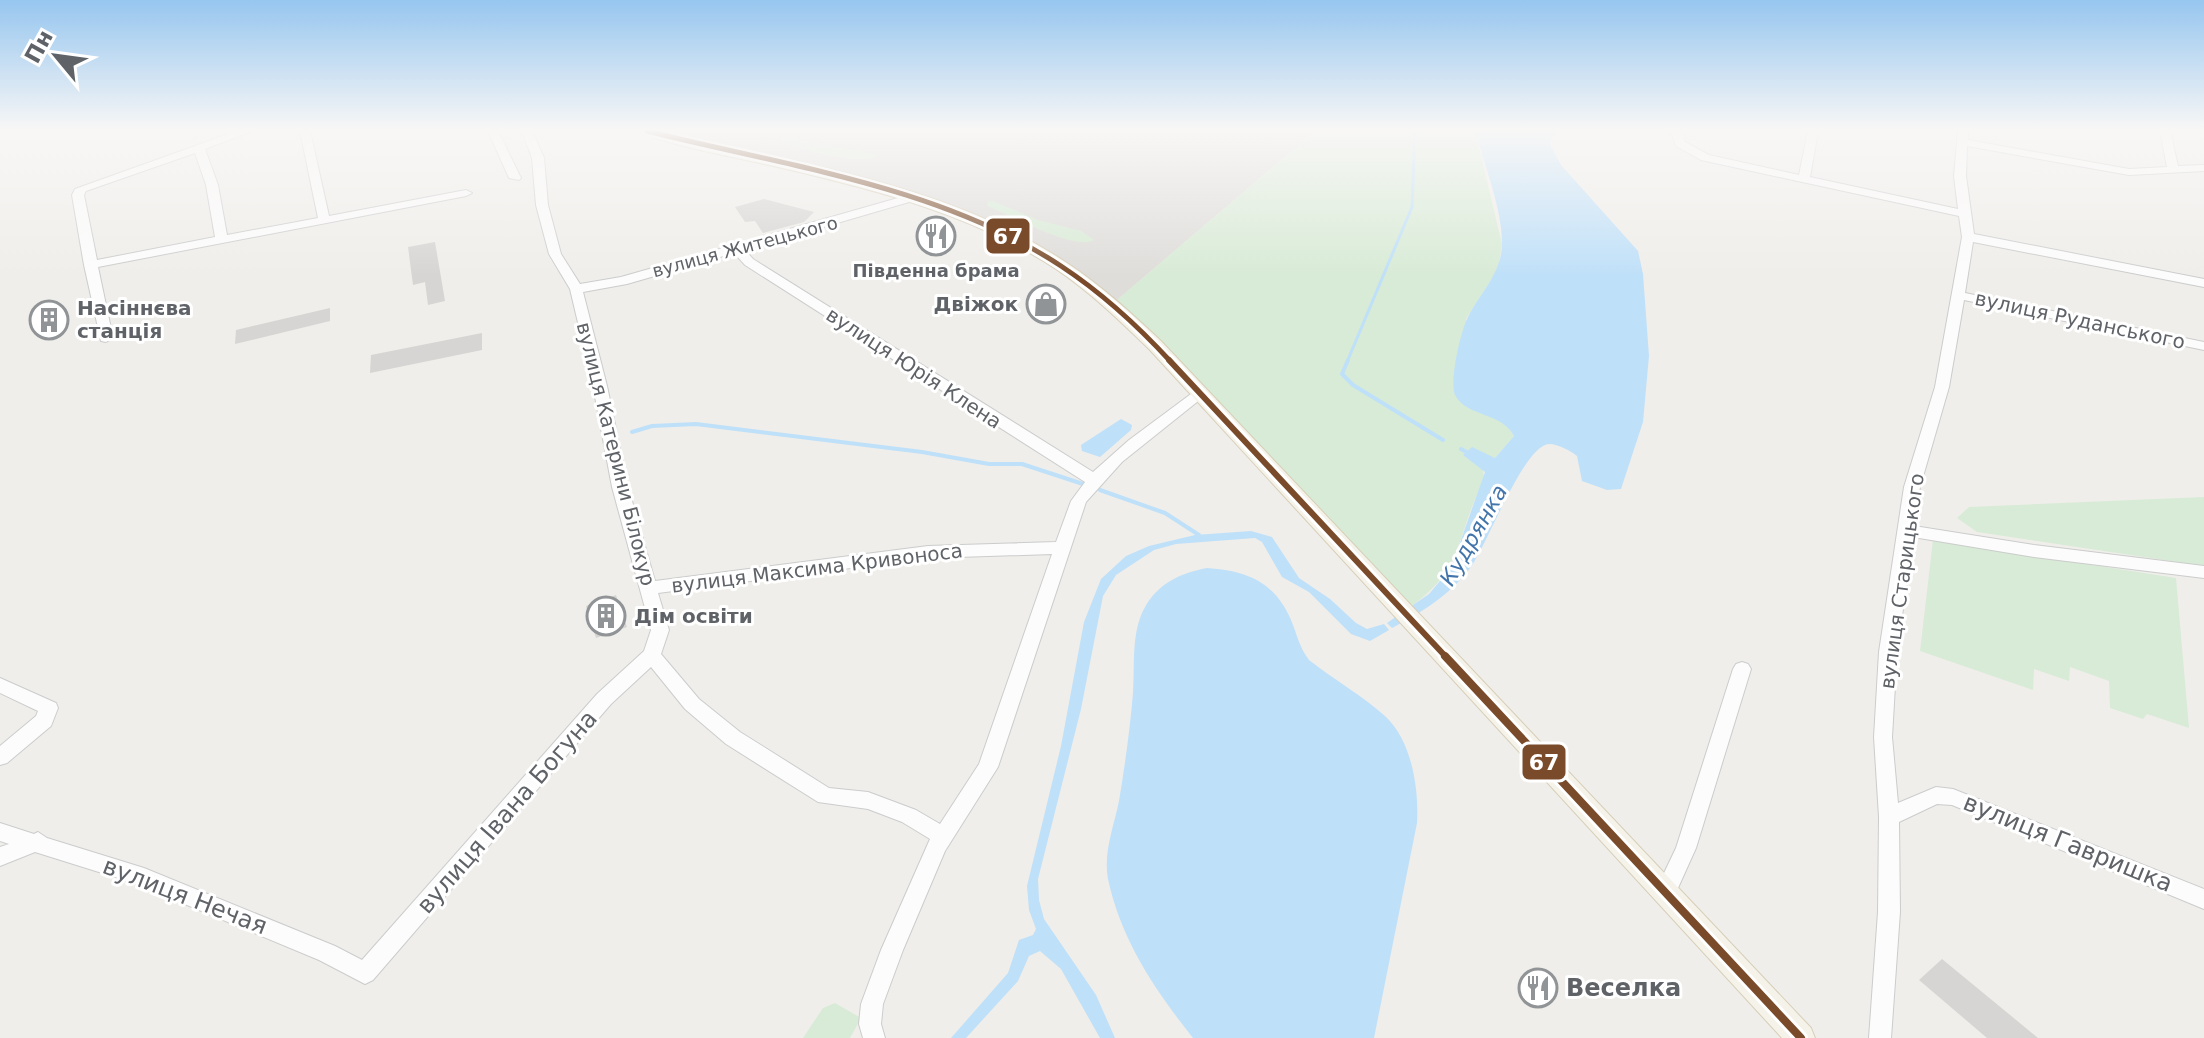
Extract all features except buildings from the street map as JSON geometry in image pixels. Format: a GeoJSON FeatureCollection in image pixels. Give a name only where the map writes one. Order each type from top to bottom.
{"type":"FeatureCollection","features":[{"type":"Feature","properties":{"kind":"main road"},"geometry":{"type":"LineString","coordinates":[[839,179],[912,198],[1002,234],[1103,296],[1155,345],[1801,1038]]}},
{"type":"Feature","properties":{"kind":"street"},"geometry":{"type":"LineString","coordinates":[[105,179],[81,189],[78,195],[106,338]]}},
{"type":"Feature","properties":{"kind":"street"},"geometry":{"type":"LineString","coordinates":[[210,179],[221,238]]}},
{"type":"Feature","properties":{"kind":"street"},"geometry":{"type":"LineString","coordinates":[[316,179],[324,218]]}},
{"type":"Feature","properties":{"kind":"street","name":"вулиця Катерини Білокур"},"geometry":{"type":"LineString","coordinates":[[540,179],[542,205],[555,254],[576,289],[620,487],[660,630],[652,655]]}},
{"type":"Feature","properties":{"kind":"street"},"geometry":{"type":"LineString","coordinates":[[1806,179],[1967,214]]}},
{"type":"Feature","properties":{"kind":"street","name":"вулиця Старицького"},"geometry":{"type":"LineString","coordinates":[[1880,1038],[1889,912],[1889,817],[1883,737],[1888,652],[1912,487],[1942,387],[1968,237],[1961,179]]}},
{"type":"Feature","properties":{"kind":"street"},"geometry":{"type":"LineString","coordinates":[[90,265],[466,193]]}},
{"type":"Feature","properties":{"kind":"street","name":"вулиця Житецького"},"geometry":{"type":"LineString","coordinates":[[576,289],[622,281],[912,198]]}},
{"type":"Feature","properties":{"kind":"street"},"geometry":{"type":"LineString","coordinates":[[1968,237],[2204,283]]}},
{"type":"Feature","properties":{"kind":"street","name":"вулиця Юрія Клена"},"geometry":{"type":"LineString","coordinates":[[737,249],[749,262],[1095,481]]}},
{"type":"Feature","properties":{"kind":"street","name":"вулиця Руданського"},"geometry":{"type":"LineString","coordinates":[[1957,295],[2204,346]]}},
{"type":"Feature","properties":{"kind":"street"},"geometry":{"type":"LineString","coordinates":[[874,1038],[870,1024],[872,1004],[942,836],[988,767],[1080,498],[1158,424],[1200,394]]}},
{"type":"Feature","properties":{"kind":"street"},"geometry":{"type":"LineString","coordinates":[[1907,530],[2034,551],[2204,572]]}},
{"type":"Feature","properties":{"kind":"street","name":"вулиця Максима Кривоноса"},"geometry":{"type":"LineString","coordinates":[[648,588],[928,552],[1062,548]]}},
{"type":"Feature","properties":{"kind":"street"},"geometry":{"type":"LineString","coordinates":[[652,655],[709,721],[825,796],[868,801],[909,816],[942,836]]}},
{"type":"Feature","properties":{"kind":"street","name":"вулиця Івана Богуна"},"geometry":{"type":"LineString","coordinates":[[365,973],[604,699],[652,655]]}},
{"type":"Feature","properties":{"kind":"street"},"geometry":{"type":"LineString","coordinates":[[1666,892],[1686,848],[1742,669]]}},
{"type":"Feature","properties":{"kind":"street"},"geometry":{"type":"LineString","coordinates":[[0,685],[49,708],[44,721],[0,757]]}},
{"type":"Feature","properties":{"kind":"street","name":"вулиця Гавришка"},"geometry":{"type":"LineString","coordinates":[[1889,817],[1936,795],[1953,797],[2204,899]]}},
{"type":"Feature","properties":{"kind":"street","name":"вулиця Нечая"},"geometry":{"type":"LineString","coordinates":[[0,832],[38,841],[137,875],[327,953],[365,973]]}},
{"type":"Feature","properties":{"kind":"street"},"geometry":{"type":"LineString","coordinates":[[0,857],[38,841]]}},
{"type":"Feature","properties":{"kind":"shaded area"},"geometry":{"type":"Polygon","coordinates":[[[838,179],[1258,179],[1116,301],[968,215],[838,179]]]}},
{"type":"Feature","properties":{"kind":"green space"},"geometry":{"type":"Polygon","coordinates":[[[1258,179],[1487,179],[1502,244],[1498,269],[1466,319],[1470,408],[1505,422],[1514,436],[1495,458],[1463,455],[1483,468],[1484,481],[1457,550],[1441,579],[1409,608],[1116,301],[1258,179]]]}},
{"type":"Feature","properties":{"kind":"green space"},"geometry":{"type":"Polygon","coordinates":[[[988,201],[1038,220],[1081,231],[1094,240],[1072,241],[1057,236],[987,206],[988,201]]]}},
{"type":"Feature","properties":{"kind":"green space"},"geometry":{"type":"Polygon","coordinates":[[[2204,497],[2204,566],[1977,532],[1957,518],[1969,507],[2204,497]]]}},
{"type":"Feature","properties":{"kind":"green space"},"geometry":{"type":"Polygon","coordinates":[[[1933,540],[2176,578],[2189,728],[2147,714],[2143,719],[2110,708],[2109,681],[2070,667],[2069,681],[2034,669],[2033,690],[1920,651],[1933,540]]]}},
{"type":"Feature","properties":{"kind":"green space"},"geometry":{"type":"Polygon","coordinates":[[[835,1003],[861,1018],[850,1038],[803,1038],[823,1008],[835,1003]]]}},
{"type":"Feature","properties":{"kind":"water","name":"Кудрянка"},"geometry":{"type":"Polygon","coordinates":[[[1489,179],[1574,179],[1638,251],[1643,274],[1649,356],[1643,422],[1621,489],[1607,490],[1582,481],[1577,456],[1564,448],[1549,444],[1539,449],[1517,478],[1477,556],[1462,578],[1434,602],[1392,628],[1387,623],[1429,594],[1451,568],[1485,472],[1463,455],[1472,447],[1495,458],[1514,436],[1501,423],[1460,402],[1454,388],[1457,356],[1465,324],[1494,274],[1501,255],[1496,203],[1489,179]]]}},
{"type":"Feature","properties":{"kind":"water"},"geometry":{"type":"Polygon","coordinates":[[[1121,419],[1132,425],[1131,430],[1100,457],[1082,451],[1081,445],[1121,419]]]}},
{"type":"Feature","properties":{"kind":"water"},"geometry":{"type":"Polygon","coordinates":[[[1251,531],[1272,537],[1299,578],[1330,599],[1356,623],[1367,629],[1384,624],[1389,630],[1370,641],[1351,634],[1309,592],[1282,577],[1262,542],[1255,538],[1176,544],[1154,550],[1116,575],[1103,596],[1081,709],[1038,879],[1044,919],[1096,995],[1115,1038],[1100,1038],[1061,969],[1040,951],[1029,956],[1018,981],[966,1038],[951,1038],[1008,973],[1019,940],[1033,935],[1036,929],[1029,910],[1027,886],[1061,746],[1084,622],[1101,579],[1126,556],[1149,546],[1195,535],[1251,531]]]}},
{"type":"Feature","properties":{"kind":"water"},"geometry":{"type":"Polygon","coordinates":[[[1207,568],[1247,575],[1267,587],[1284,607],[1309,660],[1385,716],[1402,738],[1408,752],[1417,795],[1417,823],[1374,1038],[1193,1038],[1153,983],[1121,923],[1108,879],[1107,859],[1127,747],[1137,629],[1149,600],[1163,586],[1188,573],[1207,568]]]}},
{"type":"Feature","properties":{"kind":"waterway"},"geometry":{"type":"LineString","coordinates":[[1347,362],[1412,207],[1413,179]]}},
{"type":"Feature","properties":{"kind":"waterway"},"geometry":{"type":"LineString","coordinates":[[1348,360],[1342,374],[1353,385],[1443,440]]}},
{"type":"Feature","properties":{"kind":"waterway"},"geometry":{"type":"LineString","coordinates":[[632,432],[652,426],[696,424],[922,452],[989,464],[1022,464],[1083,484]]}},
{"type":"Feature","properties":{"kind":"waterway"},"geometry":{"type":"LineString","coordinates":[[1461,449],[1470,454]]}},
{"type":"Feature","properties":{"kind":"waterway"},"geometry":{"type":"LineString","coordinates":[[1100,490],[1165,513],[1199,535]]}},
{"type":"Feature","properties":{"kind":"transit line","name":"67"},"geometry":{"type":"LineString","coordinates":[[846,179],[949,211],[1007,235],[1061,265],[1111,303],[1155,345],[1801,1038]]}},
{"type":"Feature","properties":{"kind":"place","name":"Південна брама"},"geometry":{"type":"Point","coordinates":[936,236]}},
{"type":"Feature","properties":{"kind":"place","name":"Двіжок"},"geometry":{"type":"Point","coordinates":[1046,304]}},
{"type":"Feature","properties":{"kind":"place","name":"Насіннєва станція"},"geometry":{"type":"Point","coordinates":[49,320]}},
{"type":"Feature","properties":{"kind":"place","name":"Дім освіти"},"geometry":{"type":"Point","coordinates":[606,616]}},
{"type":"Feature","properties":{"kind":"place","name":"Веселка"},"geometry":{"type":"Point","coordinates":[1538,988]}}]}
